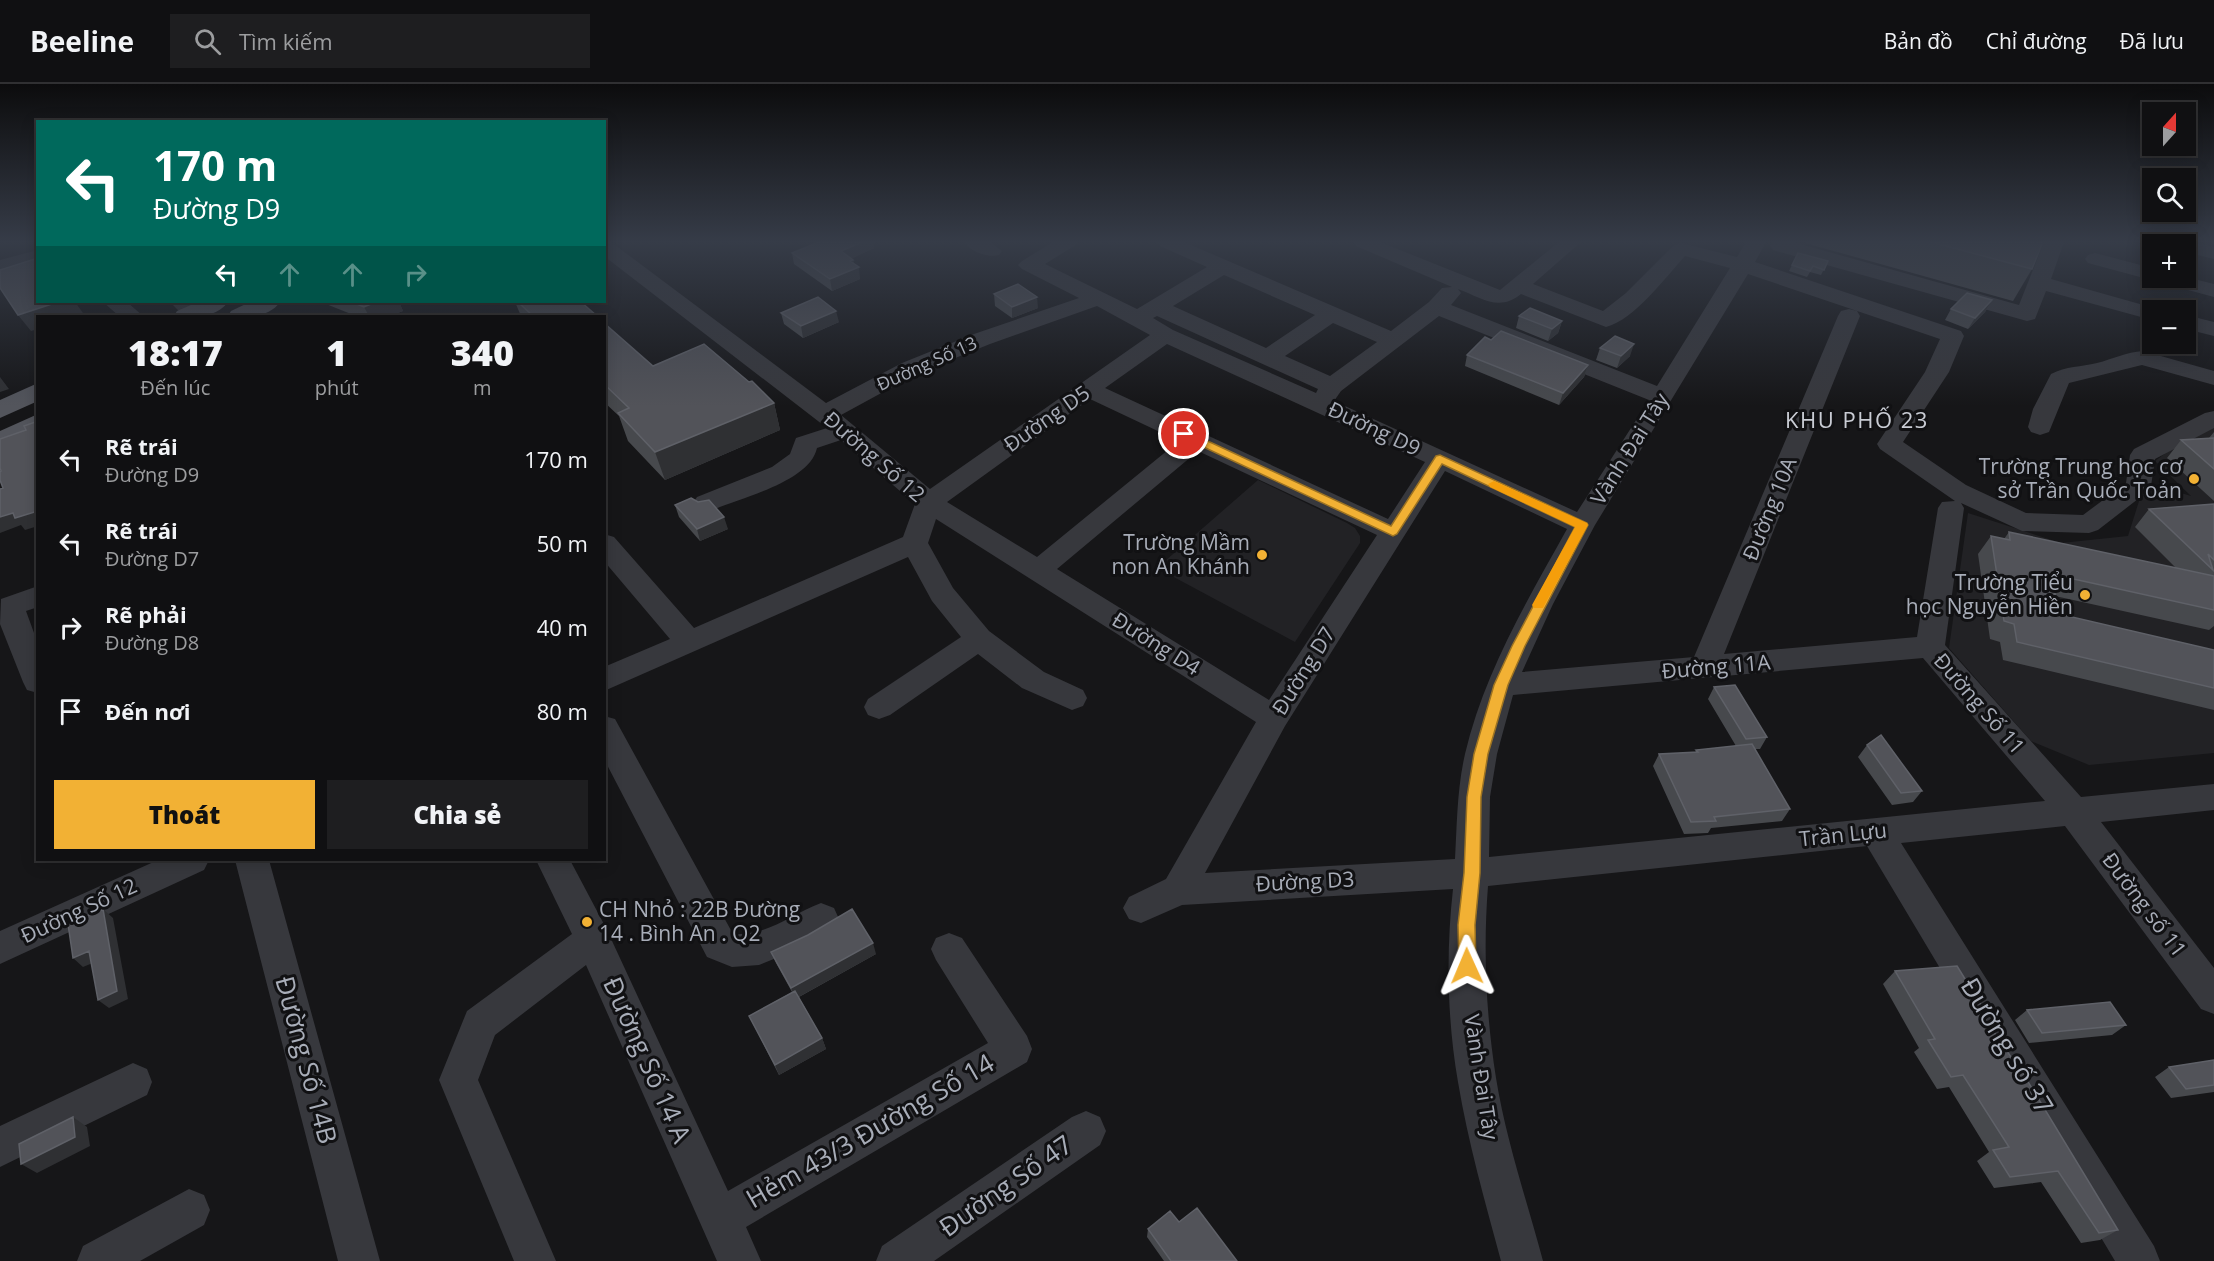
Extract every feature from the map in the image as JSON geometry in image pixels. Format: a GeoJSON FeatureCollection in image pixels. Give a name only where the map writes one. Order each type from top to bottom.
{"type":"FeatureCollection","features":[{"type":"Feature","properties":{"kind":"main road"},"geometry":{"type":"LineString","coordinates":[[187,310],[212,303]]}},
{"type":"Feature","properties":{"kind":"main road"},"geometry":{"type":"LineString","coordinates":[[242,315],[266,303]]}},
{"type":"Feature","properties":{"kind":"main road"},"geometry":{"type":"LineString","coordinates":[[0,410],[36,392]]}},
{"type":"Feature","properties":{"kind":"main road"},"geometry":{"type":"LineString","coordinates":[[0,442],[36,423]]}},
{"type":"Feature","properties":{"kind":"street","name":"Đường Số 12"},"geometry":{"type":"LineString","coordinates":[[671,297],[834,422],[929,502],[914,543]]}},
{"type":"Feature","properties":{"kind":"street"},"geometry":{"type":"LineString","coordinates":[[1147,312],[1172,297]]}},
{"type":"Feature","properties":{"kind":"street"},"geometry":{"type":"LineString","coordinates":[[1291,297],[1392,340]]}},
{"type":"Feature","properties":{"kind":"street"},"geometry":{"type":"LineString","coordinates":[[1100,298],[1147,312],[1268,357],[1326,395],[1447,297]]}},
{"type":"Feature","properties":{"kind":"street"},"geometry":{"type":"LineString","coordinates":[[1547,297],[1606,320],[1635,297]]}},
{"type":"Feature","properties":{"kind":"street","name":"Vành Đai Tây"},"geometry":{"type":"LineString","coordinates":[[1522,1261],[1491,1145],[1477,1080],[1470,1018],[1467,925],[1472,873],[1474,797],[1481,754],[1501,685],[1539,604],[1582,525],[1663,398],[1721,297]]}},
{"type":"Feature","properties":{"kind":"street"},"geometry":{"type":"LineString","coordinates":[[1862,297],[1953,336],[1937,372],[1889,444],[1957,491],[2022,522],[2089,524],[2138,486],[2143,455],[2214,418]]}},
{"type":"Feature","properties":{"kind":"street"},"geometry":{"type":"LineString","coordinates":[[1965,297],[2027,314],[2033,297]]}},
{"type":"Feature","properties":{"kind":"street"},"geometry":{"type":"LineString","coordinates":[[2075,297],[2142,326]]}},
{"type":"Feature","properties":{"kind":"street","name":"Đường Số 13"},"geometry":{"type":"LineString","coordinates":[[706,503],[781,473],[802,457],[805,443],[910,368],[982,339],[1034,323],[1100,298]]}},
{"type":"Feature","properties":{"kind":"street"},"geometry":{"type":"LineString","coordinates":[[115,303],[131,315]]}},
{"type":"Feature","properties":{"kind":"street"},"geometry":{"type":"LineString","coordinates":[[1437,307],[1663,398]]}},
{"type":"Feature","properties":{"kind":"street","name":"Đường D9"},"geometry":{"type":"LineString","coordinates":[[1147,312],[1165,335],[1326,395],[1440,459],[1582,525]]}},
{"type":"Feature","properties":{"kind":"street"},"geometry":{"type":"LineString","coordinates":[[1268,357],[1331,314]]}},
{"type":"Feature","properties":{"kind":"street","name":"Đường 10A"},"geometry":{"type":"LineString","coordinates":[[1704,668],[1849,316]]}},
{"type":"Feature","properties":{"kind":"street"},"geometry":{"type":"LineString","coordinates":[[2196,324],[2214,329]]}},
{"type":"Feature","properties":{"kind":"street","name":"Đường D5"},"geometry":{"type":"LineString","coordinates":[[929,502],[1165,335]]}},
{"type":"Feature","properties":{"kind":"street"},"geometry":{"type":"LineString","coordinates":[[2040,427],[2043,412],[2059,379],[2069,374],[2100,370],[2130,359],[2142,341]]}},
{"type":"Feature","properties":{"kind":"street"},"geometry":{"type":"LineString","coordinates":[[2183,354],[2214,378]]}},
{"type":"Feature","properties":{"kind":"street"},"geometry":{"type":"LineString","coordinates":[[1089,390],[1393,532]]}},
{"type":"Feature","properties":{"kind":"street"},"geometry":{"type":"LineString","coordinates":[[1038,570],[1196,440]]}},
{"type":"Feature","properties":{"kind":"street","name":"Đường D7"},"geometry":{"type":"LineString","coordinates":[[1178,890],[1274,718],[1440,459]]}},
{"type":"Feature","properties":{"kind":"street","name":"Đường D4"},"geometry":{"type":"LineString","coordinates":[[929,502],[1274,718]]}},
{"type":"Feature","properties":{"kind":"street","name":"Đường Số 11"},"geometry":{"type":"LineString","coordinates":[[1951,508],[1930,647],[2074,812]]}},
{"type":"Feature","properties":{"kind":"street"},"geometry":{"type":"LineString","coordinates":[[606,679],[914,543],[942,594],[978,639],[1033,681],[1072,698]]}},
{"type":"Feature","properties":{"kind":"street"},"geometry":{"type":"LineString","coordinates":[[606,545],[689,642]]}},
{"type":"Feature","properties":{"kind":"street"},"geometry":{"type":"LineString","coordinates":[[16,604],[13,620],[36,677]]}},
{"type":"Feature","properties":{"kind":"street"},"geometry":{"type":"LineString","coordinates":[[879,707],[978,639]]}},
{"type":"Feature","properties":{"kind":"street","name":"Đường 11A"},"geometry":{"type":"LineString","coordinates":[[1501,685],[1930,647]]}},
{"type":"Feature","properties":{"kind":"street"},"geometry":{"type":"LineString","coordinates":[[606,732],[720,946],[732,952],[763,947],[795,934],[821,919]]}},
{"type":"Feature","properties":{"kind":"street","name":"Trần Lựu"},"geometry":{"type":"LineString","coordinates":[[1472,873],[2214,797]]}},
{"type":"Feature","properties":{"kind":"street","name":"Đường số 11"},"geometry":{"type":"LineString","coordinates":[[2074,812],[2214,997]]}},
{"type":"Feature","properties":{"kind":"street","name":"Đường số 37"},"geometry":{"type":"LineString","coordinates":[[1876,832],[2139,1261]]}},
{"type":"Feature","properties":{"kind":"street","name":"Đường Số 12"},"geometry":{"type":"LineString","coordinates":[[0,948],[190,861]]}},
{"type":"Feature","properties":{"kind":"street","name":"Đường Số 14B"},"geometry":{"type":"LineString","coordinates":[[252,861],[359,1261]]}},
{"type":"Feature","properties":{"kind":"street","name":"Đường Số 14 A"},"geometry":{"type":"LineString","coordinates":[[554,861],[593,939],[718,1219],[740,1261]]}},
{"type":"Feature","properties":{"kind":"street","name":"Đường D3"},"geometry":{"type":"LineString","coordinates":[[1141,908],[1178,890],[1472,873]]}},
{"type":"Feature","properties":{"kind":"street"},"geometry":{"type":"LineString","coordinates":[[535,1261],[458,1080],[480,1023],[593,939]]}},
{"type":"Feature","properties":{"kind":"street","name":"Hẻm 43/3 Đường Số 14"},"geometry":{"type":"LineString","coordinates":[[718,1219],[1013,1049],[949,949]]}},
{"type":"Feature","properties":{"kind":"street"},"geometry":{"type":"LineString","coordinates":[[0,1147],[133,1082]]}},
{"type":"Feature","properties":{"kind":"street","name":"Đường Số 47"},"geometry":{"type":"LineString","coordinates":[[897,1261],[1086,1131]]}},
{"type":"Feature","properties":{"kind":"street"},"geometry":{"type":"LineString","coordinates":[[98,1261],[189,1210]]}},
{"type":"Feature","properties":{"kind":"shaded area","name":"Trường Tiểu học Nguyễn Hiền"},"geometry":{"type":"Polygon","coordinates":[[[2214,417],[2214,753],[2089,765],[2031,741],[1949,648],[1968,513],[2061,543],[2128,536],[2145,482],[2191,496],[2155,461],[2214,417]]]}},
{"type":"Feature","properties":{"kind":"shaded area","name":"Trường Mầm non An Khánh"},"geometry":{"type":"Polygon","coordinates":[[[1258,480],[1347,523],[1355,528],[1360,536],[1360,543],[1295,642],[1157,568],[1258,480]]]}},
{"type":"Feature","properties":{"kind":"building"},"geometry":{"type":"Polygon","coordinates":[[[6,297],[36,297],[36,303],[55,303],[18,315],[6,297]]]}},
{"type":"Feature","properties":{"kind":"building"},"geometry":{"type":"Polygon","coordinates":[[[818,297],[836,311],[801,326],[781,313],[818,297]]]}},
{"type":"Feature","properties":{"kind":"building"},"geometry":{"type":"Polygon","coordinates":[[[998,297],[1037,297],[1012,307],[998,297]]]}},
{"type":"Feature","properties":{"kind":"building"},"geometry":{"type":"Polygon","coordinates":[[[1963,297],[1981,297],[1992,300],[1975,318],[1951,309],[1963,297]]]}},
{"type":"Feature","properties":{"kind":"building"},"geometry":{"type":"Polygon","coordinates":[[[354,303],[374,303],[364,307],[354,303]]]}},
{"type":"Feature","properties":{"kind":"building"},"geometry":{"type":"Polygon","coordinates":[[[519,303],[582,303],[596,315],[532,315],[519,303]]]}},
{"type":"Feature","properties":{"kind":"building"},"geometry":{"type":"Polygon","coordinates":[[[1530,308],[1562,321],[1552,329],[1519,316],[1530,308]]]}},
{"type":"Feature","properties":{"kind":"building"},"geometry":{"type":"Polygon","coordinates":[[[606,325],[653,366],[704,344],[749,382],[752,381],[774,403],[655,452],[618,413],[629,408],[606,386],[606,325]]]}},
{"type":"Feature","properties":{"kind":"building"},"geometry":{"type":"Polygon","coordinates":[[[1501,331],[1588,365],[1563,393],[1467,355],[1485,337],[1491,340],[1501,331]]]}},
{"type":"Feature","properties":{"kind":"building"},"geometry":{"type":"Polygon","coordinates":[[[1615,336],[1634,344],[1621,356],[1600,348],[1615,336]]]}},
{"type":"Feature","properties":{"kind":"building"},"geometry":{"type":"Polygon","coordinates":[[[36,422],[36,512],[15,518],[13,513],[0,517],[0,489],[3,488],[0,480],[0,439],[26,430],[24,426],[36,422]]]}},
{"type":"Feature","properties":{"kind":"building"},"geometry":{"type":"Polygon","coordinates":[[[2214,438],[2214,469],[2181,440],[2214,438]]]}},
{"type":"Feature","properties":{"kind":"building"},"geometry":{"type":"Polygon","coordinates":[[[691,498],[698,502],[709,500],[724,517],[697,529],[675,505],[691,498]]]}},
{"type":"Feature","properties":{"kind":"building"},"geometry":{"type":"Polygon","coordinates":[[[2214,504],[2214,560],[2208,554],[2213,570],[2149,509],[2214,504]]]}},
{"type":"Feature","properties":{"kind":"building"},"geometry":{"type":"Polygon","coordinates":[[[2009,532],[2214,576],[2214,610],[2051,574],[2059,614],[2214,650],[2214,688],[2017,642],[2014,624],[2004,621],[1991,536],[2010,540],[2009,532]]]}},
{"type":"Feature","properties":{"kind":"building"},"geometry":{"type":"Polygon","coordinates":[[[1735,685],[1767,737],[1746,739],[1714,687],[1735,685]]]}},
{"type":"Feature","properties":{"kind":"building"},"geometry":{"type":"Polygon","coordinates":[[[1881,735],[1922,791],[1901,793],[1867,745],[1881,735]]]}},
{"type":"Feature","properties":{"kind":"building"},"geometry":{"type":"Polygon","coordinates":[[[1752,744],[1790,809],[1714,817],[1716,821],[1691,822],[1659,754],[1698,752],[1696,750],[1752,744]]]}},
{"type":"Feature","properties":{"kind":"building"},"geometry":{"type":"Polygon","coordinates":[[[103,909],[117,991],[98,1000],[89,951],[73,958],[68,924],[103,909]]]}},
{"type":"Feature","properties":{"kind":"building"},"geometry":{"type":"Polygon","coordinates":[[[852,909],[873,943],[791,988],[771,952],[808,935],[852,909]]]}},
{"type":"Feature","properties":{"kind":"building"},"geometry":{"type":"Polygon","coordinates":[[[1957,966],[1988,1016],[1983,1016],[2013,1057],[2118,1230],[2099,1233],[2058,1171],[2010,1177],[1993,1150],[2009,1147],[1963,1075],[1951,1077],[1928,1040],[1935,1039],[1895,971],[1957,966]]]}},
{"type":"Feature","properties":{"kind":"building"},"geometry":{"type":"Polygon","coordinates":[[[795,991],[822,1038],[775,1065],[749,1016],[795,991]]]}},
{"type":"Feature","properties":{"kind":"building"},"geometry":{"type":"Polygon","coordinates":[[[2110,1002],[2126,1025],[2042,1033],[2027,1010],[2110,1002]]]}},
{"type":"Feature","properties":{"kind":"building"},"geometry":{"type":"Polygon","coordinates":[[[2214,1060],[2214,1085],[2186,1089],[2169,1067],[2214,1060]]]}},
{"type":"Feature","properties":{"kind":"building"},"geometry":{"type":"Polygon","coordinates":[[[73,1117],[75,1137],[21,1164],[19,1144],[73,1117]]]}},
{"type":"Feature","properties":{"kind":"building"},"geometry":{"type":"Polygon","coordinates":[[[1197,1208],[1237,1261],[1171,1261],[1148,1229],[1170,1211],[1179,1222],[1197,1208]]]}},
{"type":"Feature","properties":{"kind":"slow traffic"},"geometry":{"type":"LineString","coordinates":[[1494,484],[1582,525],[1539,605]]}},
{"type":"Feature","properties":{"kind":"place","name":"Trường Trung học cơ sở Trần Quốc Toản"},"geometry":{"type":"Point","coordinates":[2194,479]}},
{"type":"Feature","properties":{"kind":"place","name":"Trường Mầm non An Khánh"},"geometry":{"type":"Point","coordinates":[1262,555]}},
{"type":"Feature","properties":{"kind":"place","name":"Trường Tiểu học Nguyễn Hiền"},"geometry":{"type":"Point","coordinates":[2085,595]}},
{"type":"Feature","properties":{"kind":"place","name":"CH Nhỏ : 22B Đường 14 . Bình An . Q2"},"geometry":{"type":"Point","coordinates":[587,922]}},
{"type":"Feature","properties":{"kind":"district","name":"KHU PHỐ 23"},"geometry":{"type":"Point","coordinates":[1857,420]}},
{"type":"Feature","properties":{"kind":"route"},"geometry":{"type":"LineString","coordinates":[[1184,434],[1393,532],[1440,459],[1582,525],[1518,646],[1501,685],[1481,754],[1474,797],[1467,966]]}}]}
